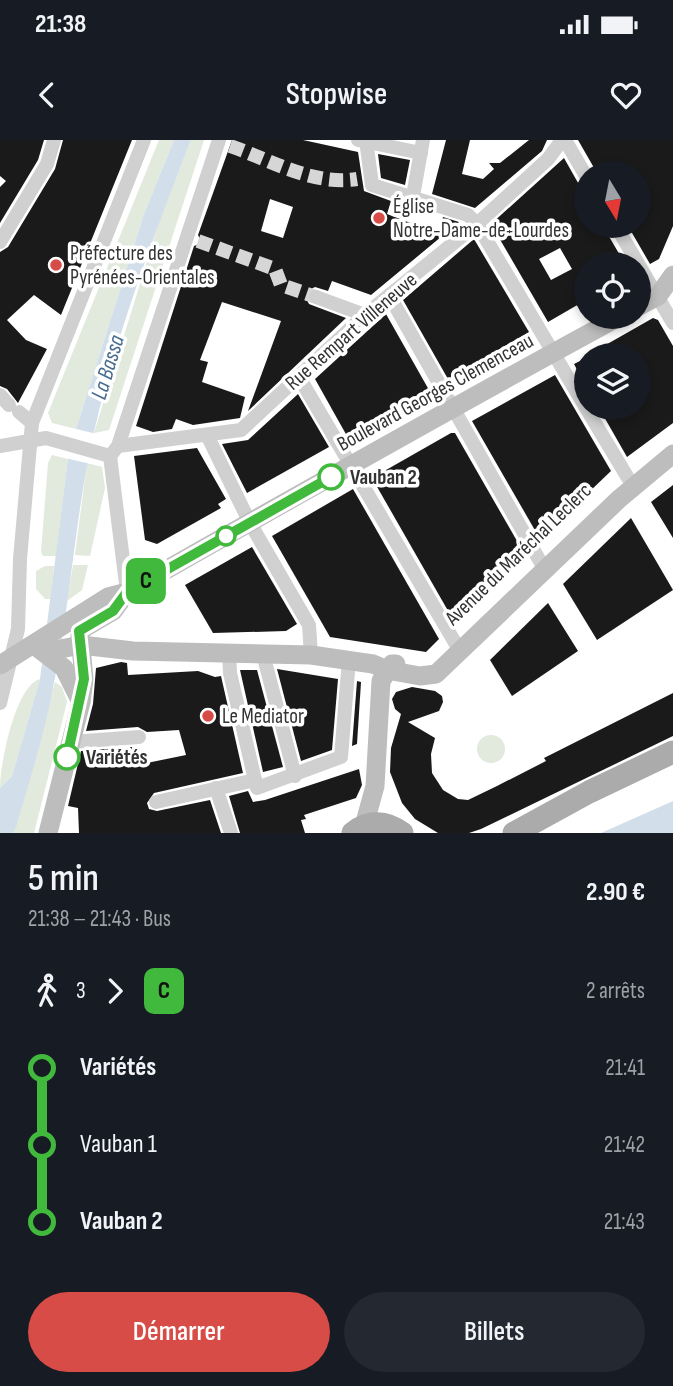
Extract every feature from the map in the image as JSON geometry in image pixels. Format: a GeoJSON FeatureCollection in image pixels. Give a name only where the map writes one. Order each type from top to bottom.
{"type":"FeatureCollection","features":[{"type":"Feature","properties":{"kind":"main road"},"geometry":{"type":"LineString","coordinates":[[516,833],[589,792],[673,752]]}},
{"type":"Feature","properties":{"kind":"main road"},"geometry":{"type":"LineString","coordinates":[[516,833],[673,762]]}},
{"type":"Feature","properties":{"kind":"main road"},"geometry":{"type":"LineString","coordinates":[[358,829],[397,829]]}},
{"type":"Feature","properties":{"kind":"street"},"geometry":{"type":"LineString","coordinates":[[0,242],[47,164],[54,140]]}},
{"type":"Feature","properties":{"kind":"street"},"geometry":{"type":"LineString","coordinates":[[0,704],[18,629],[32,423],[144,140]]}},
{"type":"Feature","properties":{"kind":"street"},"geometry":{"type":"LineString","coordinates":[[563,140],[576,161]]}},
{"type":"Feature","properties":{"kind":"street","name":"Rue Rempart Villeneuve"},"geometry":{"type":"LineString","coordinates":[[110,451],[241,430],[365,315],[477,224],[548,159],[563,140]]}},
{"type":"Feature","properties":{"kind":"street"},"geometry":{"type":"LineString","coordinates":[[413,196],[422,146],[363,141],[364,177],[372,185],[468,215],[477,224],[574,387]]}},
{"type":"Feature","properties":{"kind":"street"},"geometry":{"type":"LineString","coordinates":[[127,592],[110,451],[192,238],[223,142]]}},
{"type":"Feature","properties":{"kind":"street"},"geometry":{"type":"LineString","coordinates":[[625,238],[665,292],[673,323]]}},
{"type":"Feature","properties":{"kind":"street"},"geometry":{"type":"LineString","coordinates":[[665,292],[673,275]]}},
{"type":"Feature","properties":{"kind":"street"},"geometry":{"type":"LineString","coordinates":[[389,295],[543,566]]}},
{"type":"Feature","properties":{"kind":"street"},"geometry":{"type":"LineString","coordinates":[[316,298],[365,315]]}},
{"type":"Feature","properties":{"kind":"street","name":"Boulevard Georges Clemenceau"},"geometry":{"type":"LineString","coordinates":[[68,642],[108,597],[127,592],[597,329]]}},
{"type":"Feature","properties":{"kind":"street"},"geometry":{"type":"LineString","coordinates":[[299,377],[459,649]]}},
{"type":"Feature","properties":{"kind":"street"},"geometry":{"type":"LineString","coordinates":[[9,404],[32,423]]}},
{"type":"Feature","properties":{"kind":"street"},"geometry":{"type":"LineString","coordinates":[[593,420],[630,482]]}},
{"type":"Feature","properties":{"kind":"street"},"geometry":{"type":"LineString","coordinates":[[207,435],[250,523],[309,625],[311,655]]}},
{"type":"Feature","properties":{"kind":"street"},"geometry":{"type":"LineString","coordinates":[[0,446],[46,438],[110,451]]}},
{"type":"Feature","properties":{"kind":"street","name":"Avenue du Maréchal Leclerc"},"geometry":{"type":"LineString","coordinates":[[68,642],[133,651],[311,655],[349,659],[387,670],[392,664],[427,668],[459,649],[630,482],[673,444]]}},
{"type":"Feature","properties":{"kind":"street","name":"Avenue du Maréchal Leclerc"},"geometry":{"type":"LineString","coordinates":[[630,482],[673,454]]}},
{"type":"Feature","properties":{"kind":"street"},"geometry":{"type":"LineString","coordinates":[[18,629],[39,649]]}},
{"type":"Feature","properties":{"kind":"street"},"geometry":{"type":"LineString","coordinates":[[8,668],[39,649],[68,642],[84,679],[81,702],[48,833]]}},
{"type":"Feature","properties":{"kind":"street"},"geometry":{"type":"LineString","coordinates":[[229,653],[230,673],[257,788],[332,763],[342,753],[349,659]]}},
{"type":"Feature","properties":{"kind":"street"},"geometry":{"type":"LineString","coordinates":[[263,654],[295,776]]}},
{"type":"Feature","properties":{"kind":"street"},"geometry":{"type":"LineString","coordinates":[[358,829],[375,786],[379,698],[381,681],[387,670]]}},
{"type":"Feature","properties":{"kind":"street"},"geometry":{"type":"LineString","coordinates":[[71,742],[139,737]]}},
{"type":"Feature","properties":{"kind":"street"},"geometry":{"type":"LineString","coordinates":[[156,802],[255,780]]}},
{"type":"Feature","properties":{"kind":"street"},"geometry":{"type":"LineString","coordinates":[[375,786],[397,829]]}},
{"type":"Feature","properties":{"kind":"street"},"geometry":{"type":"LineString","coordinates":[[216,788],[231,833]]}},
{"type":"Feature","properties":{"kind":"street"},"geometry":{"type":"LineString","coordinates":[[53,807],[60,833]]}},
{"type":"Feature","properties":{"kind":"shaded area"},"geometry":{"type":"Polygon","coordinates":[[[159,140],[174,140],[144,214],[76,429],[52,423],[48,413],[159,140]]]}},
{"type":"Feature","properties":{"kind":"shaded area"},"geometry":{"type":"Polygon","coordinates":[[[191,140],[204,140],[109,430],[94,433],[160,219],[191,140]]]}},
{"type":"Feature","properties":{"kind":"shaded area"},"geometry":{"type":"Polygon","coordinates":[[[52,455],[68,459],[56,556],[43,556],[41,552],[48,463],[52,455]]]}},
{"type":"Feature","properties":{"kind":"shaded area"},"geometry":{"type":"Polygon","coordinates":[[[87,463],[102,467],[105,488],[90,556],[75,555],[87,463]]]}},
{"type":"Feature","properties":{"kind":"shaded area"},"geometry":{"type":"Polygon","coordinates":[[[73,565],[88,565],[82,590],[67,601],[73,565]]]}},
{"type":"Feature","properties":{"kind":"shaded area"},"geometry":{"type":"Polygon","coordinates":[[[45,566],[54,566],[51,599],[45,599],[36,589],[36,571],[45,566]]]}},
{"type":"Feature","properties":{"kind":"shaded area"},"geometry":{"type":"Polygon","coordinates":[[[40,679],[12,776],[0,788],[6,745],[16,710],[31,685],[40,679]]]}},
{"type":"Feature","properties":{"kind":"shaded area"},"geometry":{"type":"Polygon","coordinates":[[[55,682],[62,687],[67,702],[34,833],[13,833],[55,682]]]}},
{"type":"Feature","properties":{"kind":"shaded area"},"geometry":{"type":"Polygon","coordinates":[[[491,735],[501,739],[505,749],[501,759],[491,763],[481,759],[477,749],[481,739],[491,735]]]}},
{"type":"Feature","properties":{"kind":"water","name":"La Bassa"},"geometry":{"type":"Polygon","coordinates":[[[174,140],[191,140],[137,284],[103,395],[88,463],[60,652],[42,737],[16,827],[13,833],[0,833],[0,788],[12,776],[40,679],[68,459],[144,214],[174,140]]]}},
{"type":"Feature","properties":{"kind":"water"},"geometry":{"type":"Polygon","coordinates":[[[673,801],[673,833],[601,833],[673,801]]]}},
{"type":"Feature","properties":{"kind":"pier"},"geometry":{"type":"Polygon","coordinates":[[[72,428],[97,434],[91,464],[65,458],[72,428]]]}},
{"type":"Feature","properties":{"kind":"building"},"geometry":{"type":"Polygon","coordinates":[[[0,140],[44,140],[38,160],[0,223],[0,187],[6,181],[0,176],[0,140]]]}},
{"type":"Feature","properties":{"kind":"building"},"geometry":{"type":"Polygon","coordinates":[[[63,140],[132,140],[61,315],[34,295],[7,320],[26,340],[47,349],[18,403],[7,389],[0,386],[0,252],[8,247],[55,169],[63,140]]]}},
{"type":"Feature","properties":{"kind":"building"},"geometry":{"type":"Polygon","coordinates":[[[232,140],[303,140],[358,152],[364,191],[391,201],[387,214],[439,234],[443,217],[459,222],[371,295],[332,281],[328,291],[315,287],[309,290],[306,298],[309,304],[346,318],[248,411],[281,321],[222,302],[200,360],[208,362],[202,382],[245,397],[240,418],[193,425],[176,419],[172,429],[153,432],[136,426],[194,246],[202,243],[198,235],[232,140]],[[270,199],[261,231],[283,238],[293,207],[270,199]]]}},
{"type":"Feature","properties":{"kind":"building"},"geometry":{"type":"Polygon","coordinates":[[[446,140],[470,140],[462,174],[483,179],[494,169],[489,163],[500,163],[529,140],[547,140],[542,151],[475,208],[432,194],[446,140]]]}},
{"type":"Feature","properties":{"kind":"building"},"geometry":{"type":"Polygon","coordinates":[[[578,140],[673,140],[673,226],[659,259],[651,263],[651,252],[643,252],[635,238],[651,238],[651,161],[590,161],[578,140]]]}},
{"type":"Feature","properties":{"kind":"building"},"geometry":{"type":"Polygon","coordinates":[[[378,154],[410,160],[405,185],[381,178],[378,154]]]}},
{"type":"Feature","properties":{"kind":"building"},"geometry":{"type":"Polygon","coordinates":[[[564,158],[574,176],[574,238],[610,238],[618,252],[574,252],[574,307],[548,322],[491,224],[564,158]],[[560,248],[539,259],[551,280],[572,269],[560,248]]]}},
{"type":"Feature","properties":{"kind":"building"},"geometry":{"type":"Polygon","coordinates":[[[474,239],[529,332],[448,379],[403,300],[474,239]]]}},
{"type":"Feature","properties":{"kind":"building"},"geometry":{"type":"Polygon","coordinates":[[[386,314],[429,390],[347,436],[315,379],[386,314]]]}},
{"type":"Feature","properties":{"kind":"building"},"geometry":{"type":"Polygon","coordinates":[[[651,319],[658,320],[673,346],[673,423],[627,457],[606,420],[651,420],[651,343],[609,343],[634,329],[651,329],[651,319]]]}},
{"type":"Feature","properties":{"kind":"building"},"geometry":{"type":"Polygon","coordinates":[[[555,375],[574,408],[574,420],[581,420],[611,471],[540,539],[472,421],[555,375]]]}},
{"type":"Feature","properties":{"kind":"building"},"geometry":{"type":"Polygon","coordinates":[[[298,394],[329,447],[247,493],[222,444],[248,440],[298,394]]]}},
{"type":"Feature","properties":{"kind":"building"},"geometry":{"type":"Polygon","coordinates":[[[455,433],[525,555],[455,623],[372,478],[455,433]]]}},
{"type":"Feature","properties":{"kind":"building"},"geometry":{"type":"Polygon","coordinates":[[[197,448],[226,499],[218,504],[221,508],[157,544],[145,540],[134,456],[197,448]]]}},
{"type":"Feature","properties":{"kind":"building"},"geometry":{"type":"Polygon","coordinates":[[[673,485],[673,538],[651,502],[673,485]]]}},
{"type":"Feature","properties":{"kind":"building"},"geometry":{"type":"Polygon","coordinates":[[[353,489],[439,639],[426,652],[330,637],[272,536],[353,489]]]}},
{"type":"Feature","properties":{"kind":"building"},"geometry":{"type":"Polygon","coordinates":[[[631,518],[673,590],[597,640],[563,584],[631,518]]]}},
{"type":"Feature","properties":{"kind":"building"},"geometry":{"type":"Polygon","coordinates":[[[252,547],[297,624],[286,631],[213,633],[185,585],[252,547]]]}},
{"type":"Feature","properties":{"kind":"building"},"geometry":{"type":"Polygon","coordinates":[[[548,603],[578,651],[512,696],[490,660],[548,603]]]}},
{"type":"Feature","properties":{"kind":"building"},"geometry":{"type":"Polygon","coordinates":[[[127,663],[128,675],[198,671],[215,677],[221,676],[243,773],[154,793],[147,803],[149,809],[157,811],[210,800],[221,833],[79,833],[78,808],[68,806],[81,751],[132,747],[137,765],[186,755],[179,730],[147,732],[138,727],[86,731],[93,704],[96,668],[127,663]]]}},
{"type":"Feature","properties":{"kind":"building"},"geometry":{"type":"Polygon","coordinates":[[[277,669],[338,679],[332,750],[301,761],[277,669]]]}},
{"type":"Feature","properties":{"kind":"building"},"geometry":{"type":"Polygon","coordinates":[[[240,670],[257,670],[283,767],[263,772],[240,670]]]}},
{"type":"Feature","properties":{"kind":"building"},"geometry":{"type":"Polygon","coordinates":[[[357,681],[361,682],[357,744],[352,746],[357,681]]]}},
{"type":"Feature","properties":{"kind":"building"},"geometry":{"type":"Polygon","coordinates":[[[412,687],[435,691],[442,696],[443,702],[439,711],[408,722],[435,738],[431,754],[432,773],[443,790],[458,799],[468,800],[497,786],[546,761],[544,758],[673,693],[673,736],[481,829],[469,833],[438,833],[415,819],[402,803],[390,772],[391,748],[401,714],[395,709],[392,699],[396,692],[412,687]]]}},
{"type":"Feature","properties":{"kind":"building"},"geometry":{"type":"Polygon","coordinates":[[[359,769],[362,785],[356,798],[304,815],[306,819],[301,820],[305,833],[240,833],[229,796],[248,791],[253,802],[265,800],[359,769]]]}},
{"type":"Feature","properties":{"kind":"tunnel"},"geometry":{"type":"LineString","coordinates":[[230,146],[308,175],[324,179],[357,179]]}},
{"type":"Feature","properties":{"kind":"tunnel"},"geometry":{"type":"LineString","coordinates":[[198,241],[275,269],[281,285],[316,297]]}},
{"type":"Feature","properties":{"kind":"bus line","name":"C"},"geometry":{"type":"LineString","coordinates":[[67,757],[84,679],[79,631],[113,611],[127,592],[331,477]]}},
{"type":"Feature","properties":{"kind":"place","name":"Église Notre-Dame-de-Lourdes"},"geometry":{"type":"Point","coordinates":[379,218]}},
{"type":"Feature","properties":{"kind":"place","name":"Préfecture des Pyrénées-Orientales"},"geometry":{"type":"Point","coordinates":[56,265]}},
{"type":"Feature","properties":{"kind":"place","name":"Vauban 2"},"geometry":{"type":"Point","coordinates":[331,477]}},
{"type":"Feature","properties":{"kind":"place","name":"Le Mediator"},"geometry":{"type":"Point","coordinates":[208,716]}},
{"type":"Feature","properties":{"kind":"place","name":"Variétés"},"geometry":{"type":"Point","coordinates":[67,757]}}]}
